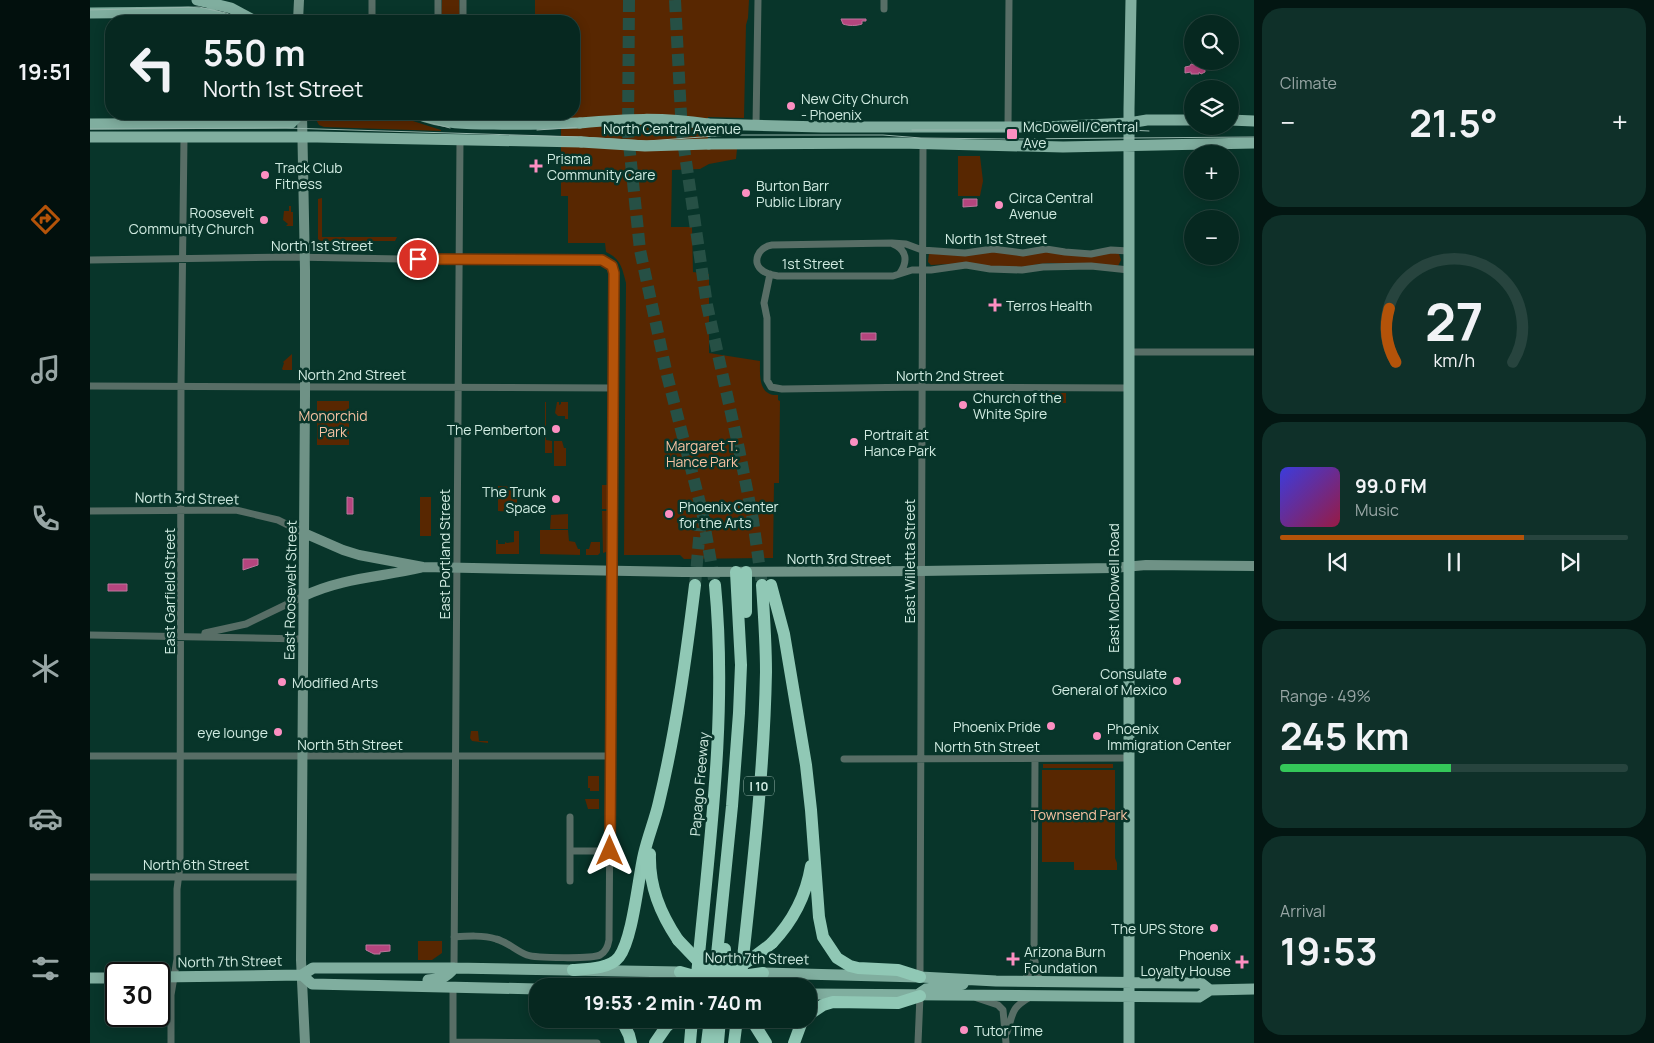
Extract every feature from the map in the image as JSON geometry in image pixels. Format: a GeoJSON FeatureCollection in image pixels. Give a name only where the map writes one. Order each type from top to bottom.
{"type":"FeatureCollection","features":[{"type":"Feature","properties":{"kind":"highway"},"geometry":{"type":"LineString","coordinates":[[716,978],[738,806],[745,713],[747,664],[741,572]]}},
{"type":"Feature","properties":{"kind":"highway"},"geometry":{"type":"LineString","coordinates":[[573,970],[615,961],[622,952],[628,938],[645,852],[670,752],[685,669],[695,585]]}},
{"type":"Feature","properties":{"kind":"highway","name":"Papago Freeway"},"geometry":{"type":"LineString","coordinates":[[697,978],[718,736],[720,664],[715,585]]}},
{"type":"Feature","properties":{"kind":"highway","name":"I 10"},"geometry":{"type":"LineString","coordinates":[[741,978],[758,807],[764,722],[767,585],[784,634],[795,691],[808,783],[813,843]]}},
{"type":"Feature","properties":{"kind":"highway"},"geometry":{"type":"LineString","coordinates":[[651,834],[650,869],[654,892],[663,916],[678,940],[711,978]]}},
{"type":"Feature","properties":{"kind":"highway"},"geometry":{"type":"LineString","coordinates":[[722,978],[748,962],[772,943],[789,922],[804,895],[809,875],[813,843]]}},
{"type":"Feature","properties":{"kind":"highway"},"geometry":{"type":"LineString","coordinates":[[813,843],[820,929],[822,937],[832,952],[842,962],[850,966],[898,970],[920,977]]}},
{"type":"Feature","properties":{"kind":"highway"},"geometry":{"type":"LineString","coordinates":[[680,972],[701,978]]}},
{"type":"Feature","properties":{"kind":"highway"},"geometry":{"type":"LineString","coordinates":[[729,978],[763,973]]}},
{"type":"Feature","properties":{"kind":"highway"},"geometry":{"type":"LineString","coordinates":[[817,1009],[833,1002],[898,1003],[920,996]]}},
{"type":"Feature","properties":{"kind":"highway"},"geometry":{"type":"LineString","coordinates":[[626,1028],[631,1043]]}},
{"type":"Feature","properties":{"kind":"highway"},"geometry":{"type":"LineString","coordinates":[[655,1043],[667,1028]]}},
{"type":"Feature","properties":{"kind":"highway"},"geometry":{"type":"LineString","coordinates":[[690,1043],[691,1028]]}},
{"type":"Feature","properties":{"kind":"highway"},"geometry":{"type":"LineString","coordinates":[[707,1043],[709,1028]]}},
{"type":"Feature","properties":{"kind":"highway"},"geometry":{"type":"LineString","coordinates":[[718,1043],[719,1028]]}},
{"type":"Feature","properties":{"kind":"highway"},"geometry":{"type":"LineString","coordinates":[[734,1043],[736,1028]]}},
{"type":"Feature","properties":{"kind":"highway"},"geometry":{"type":"LineString","coordinates":[[757,1028],[766,1043]]}},
{"type":"Feature","properties":{"kind":"highway"},"geometry":{"type":"LineString","coordinates":[[794,1043],[800,1028]]}},
{"type":"Feature","properties":{"kind":"main road"},"geometry":{"type":"LineString","coordinates":[[197,0],[231,8],[244,15]]}},
{"type":"Feature","properties":{"kind":"main road","name":"East McDowell Road"},"geometry":{"type":"LineString","coordinates":[[1129,1043],[1128,568],[1131,0]]}},
{"type":"Feature","properties":{"kind":"main road"},"geometry":{"type":"LineString","coordinates":[[90,14],[188,12],[213,15]]}},
{"type":"Feature","properties":{"kind":"main road","name":"North Central Avenue"},"geometry":{"type":"LineString","coordinates":[[458,120],[471,124],[531,125],[638,118],[708,124],[822,127],[1129,128],[1147,120],[1184,120]]}},
{"type":"Feature","properties":{"kind":"main road"},"geometry":{"type":"LineString","coordinates":[[90,124],[286,124],[294,120]]}},
{"type":"Feature","properties":{"kind":"main road"},"geometry":{"type":"LineString","coordinates":[[1239,120],[1254,121]]}},
{"type":"Feature","properties":{"kind":"main road"},"geometry":{"type":"LineString","coordinates":[[126,123],[208,137]]}},
{"type":"Feature","properties":{"kind":"main road","name":"North Central Avenue"},"geometry":{"type":"LineString","coordinates":[[90,137],[302,137],[581,142],[644,146],[861,143],[1015,147],[1254,143]]}},
{"type":"Feature","properties":{"kind":"main road","name":"North 7th Street"},"geometry":{"type":"LineString","coordinates":[[170,976],[302,975],[313,968],[454,968],[680,972]]}},
{"type":"Feature","properties":{"kind":"main road"},"geometry":{"type":"LineString","coordinates":[[408,986],[418,981],[440,979],[448,976],[454,968]]}},
{"type":"Feature","properties":{"kind":"main road"},"geometry":{"type":"LineString","coordinates":[[453,987],[460,980],[468,976],[490,975],[502,969]]}},
{"type":"Feature","properties":{"kind":"main road","name":"North 7th Street"},"geometry":{"type":"LineString","coordinates":[[732,972],[968,980],[1201,983],[1210,990]]}},
{"type":"Feature","properties":{"kind":"main road","name":"North 7th Street"},"geometry":{"type":"LineString","coordinates":[[302,975],[312,984],[529,989]]}},
{"type":"Feature","properties":{"kind":"main road"},"geometry":{"type":"LineString","coordinates":[[90,978],[105,978]]}},
{"type":"Feature","properties":{"kind":"main road"},"geometry":{"type":"LineString","coordinates":[[920,996],[920,993],[926,989],[960,986],[968,980]]}},
{"type":"Feature","properties":{"kind":"main road","name":"North 7th Street"},"geometry":{"type":"LineString","coordinates":[[817,994],[1199,997],[1210,990],[1254,989]]}},
{"type":"Feature","properties":{"kind":"street"},"geometry":{"type":"LineString","coordinates":[[298,15],[299,0]]}},
{"type":"Feature","properties":{"kind":"street"},"geometry":{"type":"LineString","coordinates":[[372,0],[372,15]]}},
{"type":"Feature","properties":{"kind":"street"},"geometry":{"type":"LineString","coordinates":[[438,0],[438,15]]}},
{"type":"Feature","properties":{"kind":"street"},"geometry":{"type":"LineString","coordinates":[[463,0],[463,15]]}},
{"type":"Feature","properties":{"kind":"street"},"geometry":{"type":"LineString","coordinates":[[756,124],[758,0]]}},
{"type":"Feature","properties":{"kind":"street"},"geometry":{"type":"LineString","coordinates":[[884,0],[884,9]]}},
{"type":"Feature","properties":{"kind":"street"},"geometry":{"type":"LineString","coordinates":[[1008,127],[1009,0]]}},
{"type":"Feature","properties":{"kind":"street","name":"East Roosevelt Street"},"geometry":{"type":"LineString","coordinates":[[301,120],[305,257],[302,756],[302,975],[305,1043]]}},
{"type":"Feature","properties":{"kind":"street","name":"East Garfield Street"},"geometry":{"type":"LineString","coordinates":[[170,1043],[171,995],[177,959],[181,756],[181,386],[184,138]]}},
{"type":"Feature","properties":{"kind":"street","name":"East Portland Street"},"geometry":{"type":"LineString","coordinates":[[454,968],[460,140]]}},
{"type":"Feature","properties":{"kind":"street","name":"East Willetta Street"},"geometry":{"type":"LineString","coordinates":[[920,977],[923,145]]}},
{"type":"Feature","properties":{"kind":"street"},"geometry":{"type":"LineString","coordinates":[[892,243],[900,247],[906,256],[905,266],[900,273]]}},
{"type":"Feature","properties":{"kind":"street","name":"1st Street"},"geometry":{"type":"LineString","coordinates":[[922,250],[906,244],[892,243],[768,246],[760,250],[758,259],[760,269],[770,274],[892,276],[912,270],[922,270]]}},
{"type":"Feature","properties":{"kind":"street","name":"North 1st Street"},"geometry":{"type":"LineString","coordinates":[[922,250],[965,253],[993,249],[1023,253],[1046,249],[1092,254],[1111,250],[1129,251]]}},
{"type":"Feature","properties":{"kind":"street","name":"North 1st Street"},"geometry":{"type":"LineString","coordinates":[[90,260],[305,257],[602,260],[612,266],[614,273],[614,388]]}},
{"type":"Feature","properties":{"kind":"street","name":"North 1st Street"},"geometry":{"type":"LineString","coordinates":[[922,270],[966,265],[990,269],[1026,270],[1043,267],[1091,266],[1129,270]]}},
{"type":"Feature","properties":{"kind":"street","name":"North 2nd Street"},"geometry":{"type":"LineString","coordinates":[[770,274],[764,303],[767,318],[767,380],[771,388],[1129,388]]}},
{"type":"Feature","properties":{"kind":"street"},"geometry":{"type":"LineString","coordinates":[[1129,352],[1254,352]]}},
{"type":"Feature","properties":{"kind":"street","name":"North 2nd Street"},"geometry":{"type":"LineString","coordinates":[[90,386],[614,388]]}},
{"type":"Feature","properties":{"kind":"street"},"geometry":{"type":"LineString","coordinates":[[454,937],[483,936],[496,939],[508,943],[524,954],[534,956],[592,957],[602,954],[607,948],[609,940],[614,388]]}},
{"type":"Feature","properties":{"kind":"street","name":"North 3rd Street"},"geometry":{"type":"LineString","coordinates":[[90,511],[227,510],[247,512],[278,520],[343,550],[368,557],[424,567],[741,572],[921,572],[1128,568],[1146,565],[1254,566]]}},
{"type":"Feature","properties":{"kind":"street","name":"North 3rd Street"},"geometry":{"type":"LineString","coordinates":[[304,596],[317,589],[363,577],[396,574],[424,567]]}},
{"type":"Feature","properties":{"kind":"street"},"geometry":{"type":"LineString","coordinates":[[192,636],[240,626],[304,596]]}},
{"type":"Feature","properties":{"kind":"street"},"geometry":{"type":"LineString","coordinates":[[90,635],[303,639]]}},
{"type":"Feature","properties":{"kind":"street","name":"North 5th Street"},"geometry":{"type":"LineString","coordinates":[[90,756],[610,756]]}},
{"type":"Feature","properties":{"kind":"street"},"geometry":{"type":"LineString","coordinates":[[1035,758],[1034,958],[1037,974],[1041,981]]}},
{"type":"Feature","properties":{"kind":"street","name":"North 5th Street"},"geometry":{"type":"LineString","coordinates":[[844,759],[1129,758]]}},
{"type":"Feature","properties":{"kind":"street"},"geometry":{"type":"LineString","coordinates":[[570,817],[570,881]]}},
{"type":"Feature","properties":{"kind":"street"},"geometry":{"type":"LineString","coordinates":[[570,851],[610,851]]}},
{"type":"Feature","properties":{"kind":"street","name":"North 6th Street"},"geometry":{"type":"LineString","coordinates":[[90,877],[302,876]]}},
{"type":"Feature","properties":{"kind":"street"},"geometry":{"type":"LineString","coordinates":[[1024,981],[1034,958]]}},
{"type":"Feature","properties":{"kind":"street"},"geometry":{"type":"LineString","coordinates":[[453,987],[453,1042],[598,1043]]}},
{"type":"Feature","properties":{"kind":"street"},"geometry":{"type":"LineString","coordinates":[[918,1043],[920,996]]}},
{"type":"Feature","properties":{"kind":"street"},"geometry":{"type":"LineString","coordinates":[[971,996],[1001,1007],[1004,1014],[1006,1043]]}},
{"type":"Feature","properties":{"kind":"street"},"geometry":{"type":"LineString","coordinates":[[1006,1032],[1014,1008],[1030,997]]}},
{"type":"Feature","properties":{"kind":"green space"},"geometry":{"type":"Polygon","coordinates":[[[442,0],[459,0],[460,15],[441,15],[442,0]]]}},
{"type":"Feature","properties":{"kind":"green space","name":"Margaret T. Hance Park"},"geometry":{"type":"Polygon","coordinates":[[[535,0],[749,0],[746,25],[744,118],[708,117],[708,149],[737,149],[736,159],[709,164],[700,169],[672,170],[671,227],[692,227],[693,272],[709,274],[709,353],[760,361],[761,384],[767,392],[778,395],[778,400],[780,401],[779,483],[774,483],[773,558],[684,559],[680,555],[624,555],[626,283],[620,264],[606,252],[605,243],[568,243],[568,196],[561,196],[561,120],[580,120],[580,15],[535,15],[535,0]]]}},
{"type":"Feature","properties":{"kind":"green space"},"geometry":{"type":"Polygon","coordinates":[[[316,120],[410,120],[441,131],[324,127],[319,125],[316,120]]]}},
{"type":"Feature","properties":{"kind":"green space"},"geometry":{"type":"Polygon","coordinates":[[[958,156],[980,156],[983,181],[980,196],[958,196],[958,156]]]}},
{"type":"Feature","properties":{"kind":"green space"},"geometry":{"type":"Polygon","coordinates":[[[322,198],[322,237],[397,237],[395,241],[320,241],[318,239],[318,199],[322,198]]]}},
{"type":"Feature","properties":{"kind":"green space"},"geometry":{"type":"Polygon","coordinates":[[[289,206],[291,206],[291,212],[293,212],[293,226],[286,226],[288,224],[283,220],[284,211],[289,211],[289,206]]]}},
{"type":"Feature","properties":{"kind":"green space"},"geometry":{"type":"Polygon","coordinates":[[[1115,252],[1119,254],[1121,260],[1118,266],[1051,263],[1026,267],[990,267],[968,263],[931,265],[928,262],[929,253],[1115,252]]]}},
{"type":"Feature","properties":{"kind":"green space"},"geometry":{"type":"Polygon","coordinates":[[[292,354],[292,370],[283,370],[283,362],[292,354]]]}},
{"type":"Feature","properties":{"kind":"green space"},"geometry":{"type":"Polygon","coordinates":[[[1048,393],[1066,393],[1066,403],[1048,403],[1048,393]]]}},
{"type":"Feature","properties":{"kind":"green space","name":"Monorchid Park"},"geometry":{"type":"Polygon","coordinates":[[[317,401],[349,401],[349,445],[317,445],[317,401]]]}},
{"type":"Feature","properties":{"kind":"green space"},"geometry":{"type":"Polygon","coordinates":[[[545,402],[546,440],[552,441],[552,453],[545,453],[545,402]]]}},
{"type":"Feature","properties":{"kind":"green space"},"geometry":{"type":"Polygon","coordinates":[[[557,402],[559,402],[559,405],[561,402],[568,402],[568,419],[555,413],[557,402]]]}},
{"type":"Feature","properties":{"kind":"green space"},"geometry":{"type":"Polygon","coordinates":[[[554,441],[562,441],[564,448],[566,448],[566,466],[554,466],[554,441]]]}},
{"type":"Feature","properties":{"kind":"green space"},"geometry":{"type":"Polygon","coordinates":[[[602,485],[607,485],[607,509],[602,509],[602,485]]]}},
{"type":"Feature","properties":{"kind":"green space"},"geometry":{"type":"Polygon","coordinates":[[[498,486],[517,487],[517,511],[498,511],[498,486]]]}},
{"type":"Feature","properties":{"kind":"green space"},"geometry":{"type":"Polygon","coordinates":[[[420,497],[431,497],[431,536],[420,536],[420,497]]]}},
{"type":"Feature","properties":{"kind":"green space"},"geometry":{"type":"Polygon","coordinates":[[[602,511],[607,511],[606,552],[603,553],[602,511]]]}},
{"type":"Feature","properties":{"kind":"green space"},"geometry":{"type":"Polygon","coordinates":[[[568,514],[568,529],[550,529],[551,515],[568,514]]]}},
{"type":"Feature","properties":{"kind":"green space"},"geometry":{"type":"Polygon","coordinates":[[[540,530],[568,530],[569,541],[575,542],[578,549],[580,549],[580,555],[540,554],[540,530]]]}},
{"type":"Feature","properties":{"kind":"green space"},"geometry":{"type":"Polygon","coordinates":[[[514,531],[519,531],[519,554],[496,554],[496,540],[498,540],[498,544],[514,542],[514,531]]]}},
{"type":"Feature","properties":{"kind":"green space"},"geometry":{"type":"Polygon","coordinates":[[[591,542],[600,542],[600,553],[598,555],[586,555],[586,549],[589,549],[591,542]]]}},
{"type":"Feature","properties":{"kind":"green space"},"geometry":{"type":"Polygon","coordinates":[[[471,731],[478,731],[479,741],[488,741],[488,743],[472,741],[470,738],[471,731]]]}},
{"type":"Feature","properties":{"kind":"green space"},"geometry":{"type":"Polygon","coordinates":[[[1043,764],[1113,764],[1113,768],[1043,768],[1043,764]]]}},
{"type":"Feature","properties":{"kind":"green space","name":"Townsend Park"},"geometry":{"type":"Polygon","coordinates":[[[1042,770],[1115,770],[1115,858],[1117,870],[1074,870],[1074,862],[1042,862],[1042,770]]]}},
{"type":"Feature","properties":{"kind":"green space"},"geometry":{"type":"Polygon","coordinates":[[[588,776],[599,776],[599,791],[590,791],[590,788],[588,788],[588,776]]]}},
{"type":"Feature","properties":{"kind":"green space"},"geometry":{"type":"Polygon","coordinates":[[[585,799],[599,799],[599,809],[588,809],[585,799]]]}},
{"type":"Feature","properties":{"kind":"green space"},"geometry":{"type":"Polygon","coordinates":[[[418,941],[442,941],[442,953],[432,960],[418,960],[418,941]]]}},
{"type":"Feature","properties":{"kind":"shaded area"},"geometry":{"type":"Polygon","coordinates":[[[841,19],[866,19],[866,21],[862,21],[860,25],[850,25],[843,24],[841,19]]]}},
{"type":"Feature","properties":{"kind":"shaded area"},"geometry":{"type":"Polygon","coordinates":[[[1185,70],[1205,70],[1201,74],[1199,72],[1199,74],[1185,73],[1185,70]]]}},
{"type":"Feature","properties":{"kind":"shaded area"},"geometry":{"type":"Polygon","coordinates":[[[963,199],[977,199],[977,206],[963,207],[963,199]]]}},
{"type":"Feature","properties":{"kind":"shaded area"},"geometry":{"type":"Polygon","coordinates":[[[861,333],[876,333],[876,340],[861,340],[861,333]]]}},
{"type":"Feature","properties":{"kind":"shaded area"},"geometry":{"type":"Polygon","coordinates":[[[347,497],[353,498],[353,514],[347,514],[347,497]]]}},
{"type":"Feature","properties":{"kind":"shaded area"},"geometry":{"type":"Polygon","coordinates":[[[243,559],[258,559],[258,565],[243,570],[243,559]]]}},
{"type":"Feature","properties":{"kind":"shaded area"},"geometry":{"type":"Polygon","coordinates":[[[108,584],[127,584],[127,591],[108,591],[108,584]]]}},
{"type":"Feature","properties":{"kind":"shaded area"},"geometry":{"type":"Polygon","coordinates":[[[366,945],[390,945],[390,951],[374,954],[366,950],[366,945]]]}},
{"type":"Feature","properties":{"kind":"tunnel"},"geometry":{"type":"LineString","coordinates":[[629,0],[628,134],[640,250],[667,375],[702,511],[715,585]]}},
{"type":"Feature","properties":{"kind":"tunnel"},"geometry":{"type":"LineString","coordinates":[[675,0],[682,134],[707,305],[753,520],[762,585]]}},
{"type":"Feature","properties":{"kind":"tunnel"},"geometry":{"type":"LineString","coordinates":[[695,585],[700,528]]}},
{"type":"Feature","properties":{"kind":"tram line"},"geometry":{"type":"LineString","coordinates":[[90,10],[199,7],[231,15]]}},
{"type":"Feature","properties":{"kind":"tram line"},"geometry":{"type":"LineString","coordinates":[[420,120],[450,128]]}},
{"type":"Feature","properties":{"kind":"tram line"},"geometry":{"type":"LineString","coordinates":[[537,130],[637,123],[729,130]]}},
{"type":"Feature","properties":{"kind":"tram line"},"geometry":{"type":"LineString","coordinates":[[90,129],[286,128],[581,137],[647,141],[729,135],[883,135],[921,138],[1008,139],[1254,137]]}},
{"type":"Feature","properties":{"kind":"tram line"},"geometry":{"type":"LineString","coordinates":[[912,130],[1149,131]]}},
{"type":"Feature","properties":{"kind":"place","name":"New City Church - Phoenix"},"geometry":{"type":"Point","coordinates":[791,106]}},
{"type":"Feature","properties":{"kind":"place","name":"McDowell/Central Ave"},"geometry":{"type":"Point","coordinates":[1012,134]}},
{"type":"Feature","properties":{"kind":"place","name":"Prisma Community Care"},"geometry":{"type":"Point","coordinates":[536,166]}},
{"type":"Feature","properties":{"kind":"place","name":"Track Club Fitness"},"geometry":{"type":"Point","coordinates":[265,175]}},
{"type":"Feature","properties":{"kind":"place","name":"Burton Barr Public Library"},"geometry":{"type":"Point","coordinates":[746,193]}},
{"type":"Feature","properties":{"kind":"place","name":"Circa Central Avenue"},"geometry":{"type":"Point","coordinates":[999,205]}},
{"type":"Feature","properties":{"kind":"place","name":"Roosevelt Community Church"},"geometry":{"type":"Point","coordinates":[264,220]}},
{"type":"Feature","properties":{"kind":"place","name":"Terros Health"},"geometry":{"type":"Point","coordinates":[995,305]}},
{"type":"Feature","properties":{"kind":"place","name":"Church of the White Spire"},"geometry":{"type":"Point","coordinates":[963,405]}},
{"type":"Feature","properties":{"kind":"place","name":"The Pemberton"},"geometry":{"type":"Point","coordinates":[556,429]}},
{"type":"Feature","properties":{"kind":"place","name":"Portrait at Hance Park"},"geometry":{"type":"Point","coordinates":[854,442]}},
{"type":"Feature","properties":{"kind":"place","name":"The Trunk Space"},"geometry":{"type":"Point","coordinates":[556,499]}},
{"type":"Feature","properties":{"kind":"place","name":"Phoenix Center for the Arts"},"geometry":{"type":"Point","coordinates":[669,514]}},
{"type":"Feature","properties":{"kind":"place","name":"Consulate General of Mexico"},"geometry":{"type":"Point","coordinates":[1177,681]}},
{"type":"Feature","properties":{"kind":"place","name":"Modified Arts"},"geometry":{"type":"Point","coordinates":[282,682]}},
{"type":"Feature","properties":{"kind":"place","name":"Phoenix Pride"},"geometry":{"type":"Point","coordinates":[1051,726]}},
{"type":"Feature","properties":{"kind":"place","name":"eye lounge"},"geometry":{"type":"Point","coordinates":[278,732]}},
{"type":"Feature","properties":{"kind":"place","name":"Phoenix Immigration Center"},"geometry":{"type":"Point","coordinates":[1097,736]}},
{"type":"Feature","properties":{"kind":"place","name":"The UPS Store"},"geometry":{"type":"Point","coordinates":[1214,928]}},
{"type":"Feature","properties":{"kind":"place","name":"Arizona Burn Foundation"},"geometry":{"type":"Point","coordinates":[1013,959]}},
{"type":"Feature","properties":{"kind":"place","name":"Phoenix Loyalty House"},"geometry":{"type":"Point","coordinates":[1242,962]}},
{"type":"Feature","properties":{"kind":"place","name":"Tutor Time"},"geometry":{"type":"Point","coordinates":[964,1030]}},
{"type":"Feature","properties":{"kind":"route"},"geometry":{"type":"LineString","coordinates":[[418,259],[602,260],[612,266],[614,273],[610,851]]}}]}
